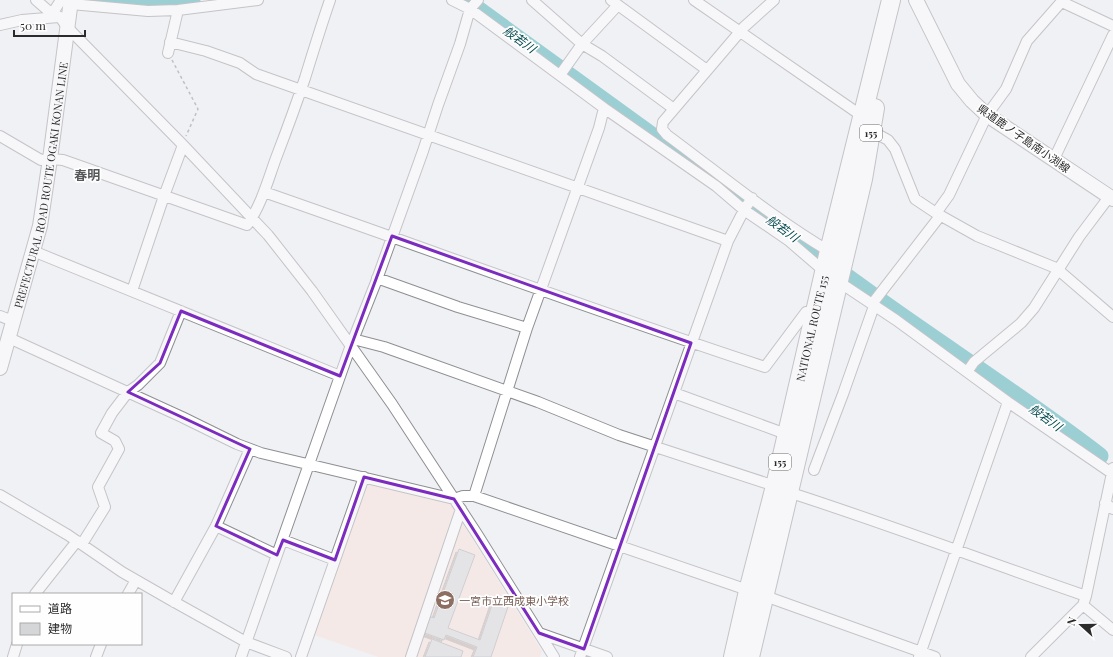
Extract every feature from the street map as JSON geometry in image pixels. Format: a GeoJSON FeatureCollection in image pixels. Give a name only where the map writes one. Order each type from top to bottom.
{"type":"FeatureCollection","features":[{"type":"Feature","properties":{"kind":"highway","name":"NATIONAL ROUTE 155"},"geometry":{"type":"LineString","coordinates":[[733,657],[748,591],[781,489],[834,266],[862,116],[891,0]]}},
{"type":"Feature","properties":{"kind":"highway","name":"NATIONAL ROUTE 155"},"geometry":{"type":"LineString","coordinates":[[750,657],[765,596],[781,489],[786,434],[834,266],[863,179],[888,36],[898,0]]}},
{"type":"Feature","properties":{"kind":"main road","name":"県道鹿ノ子島南小渕線"},"geometry":{"type":"LineString","coordinates":[[916,0],[958,84],[972,101],[987,115],[1111,198]]}},
{"type":"Feature","properties":{"kind":"main road","name":"PREFECTURAL ROAD ROUTE OGAKI KONAN LINE"},"geometry":{"type":"LineString","coordinates":[[0,368],[40,226],[50,159],[60,19],[67,1]]}},
{"type":"Feature","properties":{"kind":"street"},"geometry":{"type":"LineString","coordinates":[[36,0],[60,19],[183,145],[268,235],[352,342],[554,657]]}},
{"type":"Feature","properties":{"kind":"street"},"geometry":{"type":"LineString","coordinates":[[60,19],[67,1],[148,11],[178,10],[205,3],[258,0]]}},
{"type":"Feature","properties":{"kind":"street"},"geometry":{"type":"LineString","coordinates":[[0,136],[41,160],[63,160],[247,225],[252,218],[264,192],[330,0]]}},
{"type":"Feature","properties":{"kind":"street"},"geometry":{"type":"LineString","coordinates":[[452,0],[474,4],[563,71],[604,108],[716,186],[802,234],[834,266],[896,320],[970,368],[1008,402],[1113,471],[1084,600],[1030,657]]}},
{"type":"Feature","properties":{"kind":"street"},"geometry":{"type":"LineString","coordinates":[[532,0],[582,44],[602,56],[674,109]]}},
{"type":"Feature","properties":{"kind":"street"},"geometry":{"type":"LineString","coordinates":[[694,0],[862,116]]}},
{"type":"Feature","properties":{"kind":"street"},"geometry":{"type":"LineString","coordinates":[[774,0],[740,32],[707,70],[663,122],[662,129],[788,240],[834,266]]}},
{"type":"Feature","properties":{"kind":"street"},"geometry":{"type":"LineString","coordinates":[[814,470],[843,394],[875,301],[938,214],[949,195],[987,115],[1006,89],[1028,41],[1063,1],[1113,26]]}},
{"type":"Feature","properties":{"kind":"street"},"geometry":{"type":"LineString","coordinates":[[563,71],[614,3],[707,70]]}},
{"type":"Feature","properties":{"kind":"street"},"geometry":{"type":"LineString","coordinates":[[241,657],[352,342],[377,278],[474,4]]}},
{"type":"Feature","properties":{"kind":"street"},"geometry":{"type":"LineString","coordinates":[[168,53],[178,10]]}},
{"type":"Feature","properties":{"kind":"street"},"geometry":{"type":"LineString","coordinates":[[0,25],[22,20],[60,19]]}},
{"type":"Feature","properties":{"kind":"street"},"geometry":{"type":"LineString","coordinates":[[1054,159],[1113,35]]}},
{"type":"Feature","properties":{"kind":"street"},"geometry":{"type":"LineString","coordinates":[[170,42],[206,51],[240,63],[256,74],[728,241]]}},
{"type":"Feature","properties":{"kind":"street"},"geometry":{"type":"LineString","coordinates":[[474,496],[506,391],[599,128],[604,108]]}},
{"type":"Feature","properties":{"kind":"street"},"geometry":{"type":"LineString","coordinates":[[871,132],[879,134],[892,144],[915,199],[977,236],[1056,268],[1113,316]]}},
{"type":"Feature","properties":{"kind":"street"},"geometry":{"type":"LineString","coordinates":[[132,291],[183,145]]}},
{"type":"Feature","properties":{"kind":"street"},"geometry":{"type":"LineString","coordinates":[[264,192],[692,343],[765,367],[806,312]]}},
{"type":"Feature","properties":{"kind":"street"},"geometry":{"type":"LineString","coordinates":[[970,368],[1021,323],[1034,308],[1079,237],[1111,198]]}},
{"type":"Feature","properties":{"kind":"street"},"geometry":{"type":"LineString","coordinates":[[582,653],[618,547],[728,241],[748,204]]}},
{"type":"Feature","properties":{"kind":"street"},"geometry":{"type":"LineString","coordinates":[[33,251],[340,376]]}},
{"type":"Feature","properties":{"kind":"street"},"geometry":{"type":"LineString","coordinates":[[377,278],[458,307],[528,328]]}},
{"type":"Feature","properties":{"kind":"street"},"geometry":{"type":"LineString","coordinates":[[36,593],[80,543],[105,507],[98,487],[119,449],[115,441],[101,432],[112,413],[128,392],[138,385],[160,363],[182,311]]}},
{"type":"Feature","properties":{"kind":"street"},"geometry":{"type":"LineString","coordinates":[[0,316],[13,321]]}},
{"type":"Feature","properties":{"kind":"street"},"geometry":{"type":"LineString","coordinates":[[9,338],[261,453],[454,499],[463,496],[474,496],[618,547],[765,596],[920,655],[935,657]]}},
{"type":"Feature","properties":{"kind":"street"},"geometry":{"type":"LineString","coordinates":[[352,342],[384,347],[619,434],[957,551],[1084,600],[1113,630]]}},
{"type":"Feature","properties":{"kind":"street"},"geometry":{"type":"LineString","coordinates":[[674,393],[786,434]]}},
{"type":"Feature","properties":{"kind":"street"},"geometry":{"type":"LineString","coordinates":[[920,655],[1008,402]]}},
{"type":"Feature","properties":{"kind":"street"},"geometry":{"type":"LineString","coordinates":[[174,602],[216,526],[250,449]]}},
{"type":"Feature","properties":{"kind":"street"},"geometry":{"type":"LineString","coordinates":[[301,657],[364,477]]}},
{"type":"Feature","properties":{"kind":"street"},"geometry":{"type":"LineString","coordinates":[[0,495],[174,602],[246,642],[286,657]]}},
{"type":"Feature","properties":{"kind":"street"},"geometry":{"type":"LineString","coordinates":[[1105,503],[1113,510]]}},
{"type":"Feature","properties":{"kind":"street"},"geometry":{"type":"LineString","coordinates":[[410,657],[461,510]]}},
{"type":"Feature","properties":{"kind":"street"},"geometry":{"type":"LineString","coordinates":[[216,526],[278,555]]}},
{"type":"Feature","properties":{"kind":"street"},"geometry":{"type":"LineString","coordinates":[[283,540],[335,560]]}},
{"type":"Feature","properties":{"kind":"street"},"geometry":{"type":"LineString","coordinates":[[129,593],[136,580]]}},
{"type":"Feature","properties":{"kind":"street"},"geometry":{"type":"LineString","coordinates":[[539,633],[582,653],[607,657]]}},
{"type":"Feature","properties":{"kind":"street"},"geometry":{"type":"LineString","coordinates":[[13,657],[17,645]]}},
{"type":"Feature","properties":{"kind":"street"},"geometry":{"type":"LineString","coordinates":[[96,657],[101,645]]}},
{"type":"Feature","properties":{"kind":"street"},"geometry":{"type":"LineString","coordinates":[[543,657],[547,646]]}},
{"type":"Feature","properties":{"kind":"path"},"geometry":{"type":"LineString","coordinates":[[168,53],[198,109],[183,145]]}},
{"type":"Feature","properties":{"kind":"highlighted area"},"geometry":{"type":"Polygon","coordinates":[[[392,236],[691,343],[584,649],[539,633],[454,499],[364,477],[335,560],[283,540],[277,555],[216,526],[250,449],[128,392],[160,363],[181,311],[340,376],[392,236]]]}},
{"type":"Feature","properties":{"kind":"shaded area"},"geometry":{"type":"Polygon","coordinates":[[[367,483],[446,500],[452,506],[542,651],[540,657],[378,657],[314,635],[367,483]]]}},
{"type":"Feature","properties":{"kind":"building"},"geometry":{"type":"Polygon","coordinates":[[[459,549],[475,555],[448,628],[480,640],[495,596],[510,601],[491,657],[473,657],[477,647],[446,635],[444,640],[422,632],[428,616],[434,618],[459,549]]]}},
{"type":"Feature","properties":{"kind":"building"},"geometry":{"type":"Polygon","coordinates":[[[432,639],[463,651],[461,657],[425,657],[432,639]]]}},
{"type":"Feature","properties":{"kind":"waterway","name":"般若川"},"geometry":{"type":"LineString","coordinates":[[101,0],[151,5],[192,0]]}},
{"type":"Feature","properties":{"kind":"waterway","name":"般若川"},"geometry":{"type":"LineString","coordinates":[[466,0],[474,4],[475,7],[882,302],[1020,397],[1100,456]]}},
{"type":"Feature","properties":{"kind":"place","name":"一宮市立西成東小学校"},"geometry":{"type":"Point","coordinates":[445,600]}},
{"type":"Feature","properties":{"kind":"district","name":"春明"},"geometry":{"type":"Point","coordinates":[87,174]}}]}
